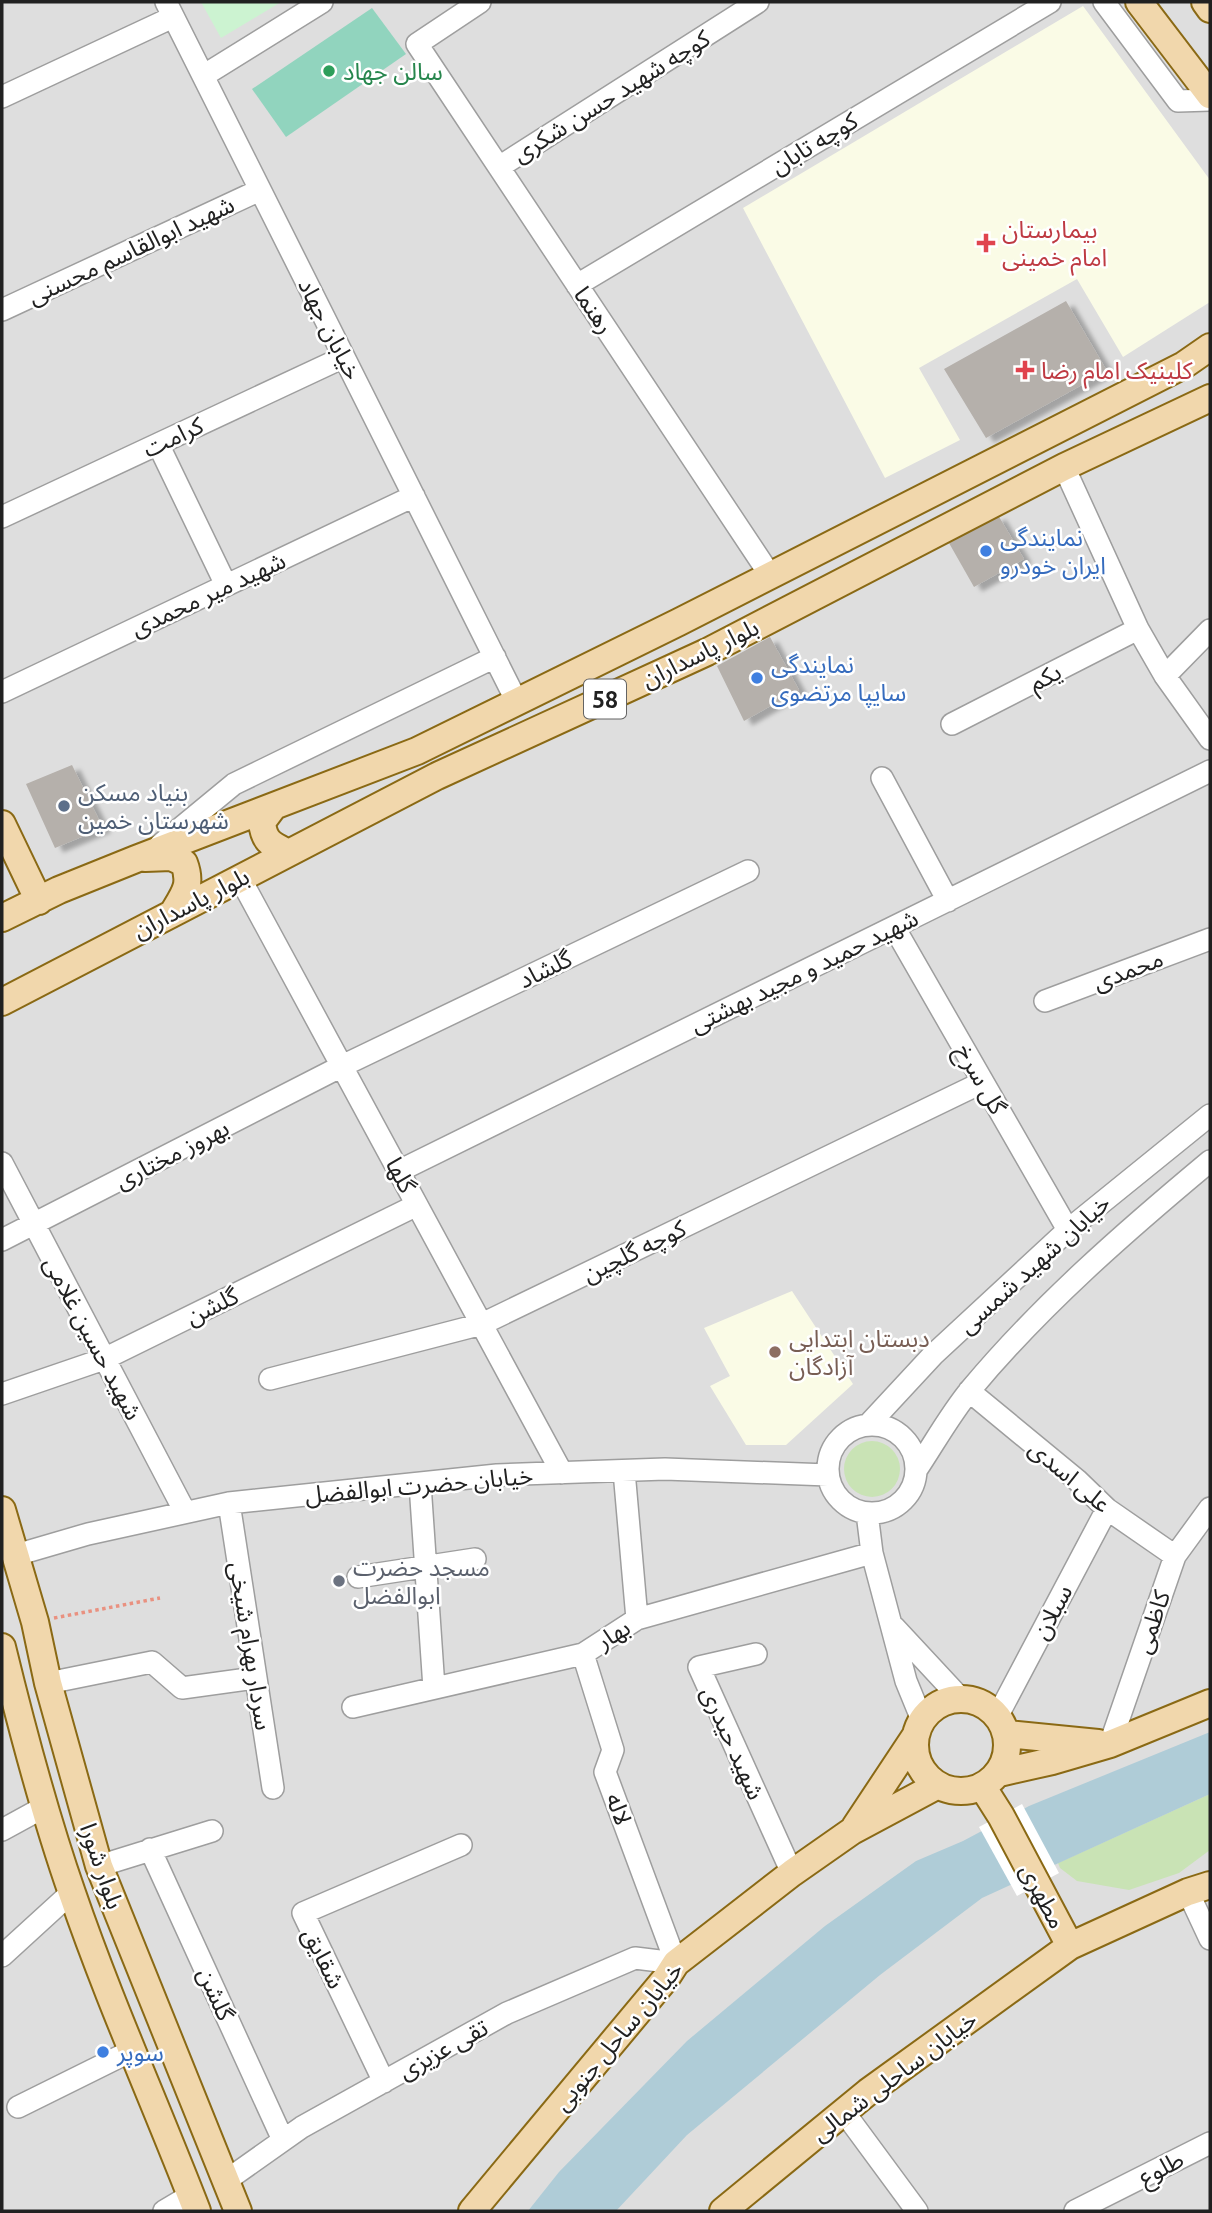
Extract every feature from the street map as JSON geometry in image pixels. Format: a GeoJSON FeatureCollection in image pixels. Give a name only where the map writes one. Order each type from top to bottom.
{"type":"FeatureCollection","features":[{"type":"Feature","properties":{"kind":"main road"},"geometry":{"type":"LineString","coordinates":[[1139,2],[1210,98]]}},
{"type":"Feature","properties":{"kind":"main road"},"geometry":{"type":"LineString","coordinates":[[1205,2],[1210,9]]}},
{"type":"Feature","properties":{"kind":"main road","name":"بلوار پاسداران"},"geometry":{"type":"LineString","coordinates":[[5,908],[39,901],[143,856],[417,751],[1184,365],[1210,347]]}},
{"type":"Feature","properties":{"kind":"main road"},"geometry":{"type":"LineString","coordinates":[[1184,365],[1199,363],[1210,368]]}},
{"type":"Feature","properties":{"kind":"main road","name":"بلوار پاسداران"},"geometry":{"type":"LineString","coordinates":[[2,1002],[438,776],[707,652],[1064,467],[1208,397]]}},
{"type":"Feature","properties":{"kind":"main road"},"geometry":{"type":"LineString","coordinates":[[274,806],[262,822],[263,835],[271,845],[288,853]]}},
{"type":"Feature","properties":{"kind":"main road"},"geometry":{"type":"LineString","coordinates":[[2,824],[39,901]]}},
{"type":"Feature","properties":{"kind":"main road"},"geometry":{"type":"LineString","coordinates":[[143,856],[171,857],[184,863],[189,877],[185,892],[174,911]]}},
{"type":"Feature","properties":{"kind":"main road","name":"بلوار شورا"},"geometry":{"type":"LineString","coordinates":[[2,1510],[35,1622],[48,1683],[99,1866],[238,2211]]}},
{"type":"Feature","properties":{"kind":"main road","name":"بلوار شورا"},"geometry":{"type":"LineString","coordinates":[[2,1647],[9,1706],[46,1806],[72,1892],[131,2051],[194,2203]]}},
{"type":"Feature","properties":{"kind":"main road"},"geometry":{"type":"LineString","coordinates":[[852,1831],[919,1728],[938,1704],[960,1698],[981,1702],[1002,1724],[1008,1747],[1005,1761],[990,1779]]}},
{"type":"Feature","properties":{"kind":"main road"},"geometry":{"type":"LineString","coordinates":[[919,1728],[915,1746],[921,1768],[938,1785],[958,1791],[1110,1744],[1210,1703]]}},
{"type":"Feature","properties":{"kind":"main road"},"geometry":{"type":"LineString","coordinates":[[1002,1724],[1110,1744]]}},
{"type":"Feature","properties":{"kind":"main road","name":"مطهری"},"geometry":{"type":"LineString","coordinates":[[990,1779],[1001,1816],[1070,1946],[1199,1888]]}},
{"type":"Feature","properties":{"kind":"main road"},"geometry":{"type":"LineString","coordinates":[[852,1831],[938,1785]]}},
{"type":"Feature","properties":{"kind":"main road","name":"خیابان ساحل جنوبی"},"geometry":{"type":"LineString","coordinates":[[472,2211],[676,1963],[792,1873],[852,1831]]}},
{"type":"Feature","properties":{"kind":"main road","name":"خیابان ساحلی شمالی"},"geometry":{"type":"LineString","coordinates":[[723,2211],[868,2092],[1070,1946]]}},
{"type":"Feature","properties":{"kind":"street"},"geometry":{"type":"LineString","coordinates":[[203,76],[322,2]]}},
{"type":"Feature","properties":{"kind":"street","name":"رهنما"},"geometry":{"type":"LineString","coordinates":[[480,2],[417,44],[770,575]]}},
{"type":"Feature","properties":{"kind":"street","name":"کوچه شهید حسن شکری"},"geometry":{"type":"LineString","coordinates":[[499,167],[758,2]]}},
{"type":"Feature","properties":{"kind":"street","name":"کوچه تابان"},"geometry":{"type":"LineString","coordinates":[[577,285],[1050,2]]}},
{"type":"Feature","properties":{"kind":"street"},"geometry":{"type":"LineString","coordinates":[[1104,2],[1178,101],[1210,98]]}},
{"type":"Feature","properties":{"kind":"street"},"geometry":{"type":"LineString","coordinates":[[2,97],[170,9]]}},
{"type":"Feature","properties":{"kind":"street","name":"خیابان جهاد"},"geometry":{"type":"LineString","coordinates":[[170,9],[517,702]]}},
{"type":"Feature","properties":{"kind":"street","name":"شهید ابوالقاسم محسنی"},"geometry":{"type":"LineString","coordinates":[[2,310],[260,190]]}},
{"type":"Feature","properties":{"kind":"street","name":"کرامت"},"geometry":{"type":"LineString","coordinates":[[2,517],[344,357]]}},
{"type":"Feature","properties":{"kind":"street"},"geometry":{"type":"LineString","coordinates":[[158,444],[226,585]]}},
{"type":"Feature","properties":{"kind":"street"},"geometry":{"type":"LineString","coordinates":[[1064,467],[1138,629],[1166,676],[1210,738]]}},
{"type":"Feature","properties":{"kind":"street","name":"شهید میر محمدی"},"geometry":{"type":"LineString","coordinates":[[2,692],[414,496]]}},
{"type":"Feature","properties":{"kind":"street","name":"یکم"},"geometry":{"type":"LineString","coordinates":[[952,724],[1138,629]]}},
{"type":"Feature","properties":{"kind":"street"},"geometry":{"type":"LineString","coordinates":[[1166,676],[1210,630]]}},
{"type":"Feature","properties":{"kind":"street"},"geometry":{"type":"LineString","coordinates":[[143,856],[234,784],[495,657]]}},
{"type":"Feature","properties":{"kind":"street","name":"شهید حمید و مجید بهشتی"},"geometry":{"type":"LineString","coordinates":[[399,1171],[1210,771]]}},
{"type":"Feature","properties":{"kind":"street"},"geometry":{"type":"LineString","coordinates":[[882,778],[948,901]]}},
{"type":"Feature","properties":{"kind":"street","name":"گلشاد"},"geometry":{"type":"LineString","coordinates":[[342,1066],[748,871]]}},
{"type":"Feature","properties":{"kind":"street","name":"گلها"},"geometry":{"type":"LineString","coordinates":[[240,878],[562,1473]]}},
{"type":"Feature","properties":{"kind":"street","name":"گل سرخ"},"geometry":{"type":"LineString","coordinates":[[894,927],[1068,1230]]}},
{"type":"Feature","properties":{"kind":"street","name":"محمدی"},"geometry":{"type":"LineString","coordinates":[[1045,1001],[1210,939]]}},
{"type":"Feature","properties":{"kind":"street","name":"بهروز مختاری"},"geometry":{"type":"LineString","coordinates":[[2,1240],[342,1066]]}},
{"type":"Feature","properties":{"kind":"street","name":"کوچه گلچین"},"geometry":{"type":"LineString","coordinates":[[270,1379],[482,1324],[983,1082]]}},
{"type":"Feature","properties":{"kind":"street","name":"خیابان شهید شمسی"},"geometry":{"type":"LineString","coordinates":[[868,1425],[933,1355],[1068,1230],[1210,1115]]}},
{"type":"Feature","properties":{"kind":"street","name":"خیابان شهید شمسی"},"geometry":{"type":"LineString","coordinates":[[917,1468],[969,1391],[1029,1324],[1158,1204],[1210,1161]]}},
{"type":"Feature","properties":{"kind":"street","name":"شهید حسین غلامی"},"geometry":{"type":"LineString","coordinates":[[2,1163],[185,1512]]}},
{"type":"Feature","properties":{"kind":"street","name":"گلشن"},"geometry":{"type":"LineString","coordinates":[[2,1394],[104,1359],[417,1205]]}},
{"type":"Feature","properties":{"kind":"street","name":"علی اسدی"},"geometry":{"type":"LineString","coordinates":[[969,1391],[1107,1508],[1175,1556]]}},
{"type":"Feature","properties":{"kind":"street"},"geometry":{"type":"LineString","coordinates":[[883,1426],[902,1436],[914,1454],[917,1468],[915,1483],[907,1497],[896,1507],[867,1513],[853,1509],[841,1501],[832,1489],[828,1461],[833,1447],[842,1436],[854,1428],[883,1426]]}},
{"type":"Feature","properties":{"kind":"street","name":"خیابان حضرت ابوالفضل"},"geometry":{"type":"LineString","coordinates":[[16,1555],[88,1534],[229,1503],[498,1475],[665,1469],[828,1475]]}},
{"type":"Feature","properties":{"kind":"street"},"geometry":{"type":"LineString","coordinates":[[624,1471],[637,1619]]}},
{"type":"Feature","properties":{"kind":"street"},"geometry":{"type":"LineString","coordinates":[[420,1484],[434,1688]]}},
{"type":"Feature","properties":{"kind":"street","name":"سردار بهرام شیخی"},"geometry":{"type":"LineString","coordinates":[[229,1503],[273,1788]]}},
{"type":"Feature","properties":{"kind":"street","name":"سبلان"},"geometry":{"type":"LineString","coordinates":[[1002,1724],[1107,1508]]}},
{"type":"Feature","properties":{"kind":"street","name":"کاظمی"},"geometry":{"type":"LineString","coordinates":[[1110,1744],[1175,1556],[1210,1508]]}},
{"type":"Feature","properties":{"kind":"street"},"geometry":{"type":"LineString","coordinates":[[867,1513],[872,1553],[919,1728]]}},
{"type":"Feature","properties":{"kind":"street","name":"بهار"},"geometry":{"type":"LineString","coordinates":[[353,1707],[583,1654],[637,1619],[872,1553]]}},
{"type":"Feature","properties":{"kind":"street"},"geometry":{"type":"LineString","coordinates":[[358,1577],[475,1559]]}},
{"type":"Feature","properties":{"kind":"street"},"geometry":{"type":"LineString","coordinates":[[893,1626],[960,1698]]}},
{"type":"Feature","properties":{"kind":"street","name":"لاله"},"geometry":{"type":"LineString","coordinates":[[583,1654],[614,1750],[605,1772],[676,1963]]}},
{"type":"Feature","properties":{"kind":"street","name":"شهید حیدری"},"geometry":{"type":"LineString","coordinates":[[756,1654],[699,1667],[792,1873]]}},
{"type":"Feature","properties":{"kind":"street"},"geometry":{"type":"LineString","coordinates":[[48,1683],[152,1662],[182,1688],[254,1678]]}},
{"type":"Feature","properties":{"kind":"street"},"geometry":{"type":"LineString","coordinates":[[2,1830],[46,1806]]}},
{"type":"Feature","properties":{"kind":"street"},"geometry":{"type":"LineString","coordinates":[[99,1866],[212,1831]]}},
{"type":"Feature","properties":{"kind":"street","name":"شقایق"},"geometry":{"type":"LineString","coordinates":[[384,2082],[303,1913],[461,1845]]}},
{"type":"Feature","properties":{"kind":"street","name":"گلشن"},"geometry":{"type":"LineString","coordinates":[[150,1849],[283,2140]]}},
{"type":"Feature","properties":{"kind":"street"},"geometry":{"type":"LineString","coordinates":[[1199,1888],[1210,1936]]}},
{"type":"Feature","properties":{"kind":"street"},"geometry":{"type":"LineString","coordinates":[[2,1956],[72,1892]]}},
{"type":"Feature","properties":{"kind":"street","name":"تقی عزیزی"},"geometry":{"type":"LineString","coordinates":[[227,2180],[283,2140],[507,2013],[635,1958],[676,1963]]}},
{"type":"Feature","properties":{"kind":"street"},"geometry":{"type":"LineString","coordinates":[[18,2107],[131,2051]]}},
{"type":"Feature","properties":{"kind":"street"},"geometry":{"type":"LineString","coordinates":[[844,2112],[917,2211]]}},
{"type":"Feature","properties":{"kind":"street","name":"طلوع"},"geometry":{"type":"LineString","coordinates":[[1075,2211],[1210,2143]]}},
{"type":"Feature","properties":{"kind":"street"},"geometry":{"type":"LineString","coordinates":[[164,2211],[194,2203]]}},
{"type":"Feature","properties":{"kind":"path"},"geometry":{"type":"LineString","coordinates":[[35,1622],[160,1598]]}},
{"type":"Feature","properties":{"kind":"shaded area"},"geometry":{"type":"Polygon","coordinates":[[[2,2],[1210,2],[1210,2211],[2,2211],[2,2]]]}},
{"type":"Feature","properties":{"kind":"shaded area","name":"بیمارستان امام خمینی"},"geometry":{"type":"Polygon","coordinates":[[[1083,6],[1210,180],[1210,302],[1123,357],[1077,279],[919,368],[960,440],[885,478],[743,208],[1083,6]]]}},
{"type":"Feature","properties":{"kind":"shaded area","name":"دبستان ابتدایی آزادگان"},"geometry":{"type":"Polygon","coordinates":[[[792,1291],[853,1384],[786,1445],[746,1445],[710,1386],[730,1376],[704,1328],[792,1291]]]}},
{"type":"Feature","properties":{"kind":"green space"},"geometry":{"type":"Polygon","coordinates":[[[201,2],[281,2],[221,38],[201,2]]]}},
{"type":"Feature","properties":{"kind":"green space","name":"سالن جهاد"},"geometry":{"type":"Polygon","coordinates":[[[372,8],[406,54],[286,137],[252,89],[372,8]]]}},
{"type":"Feature","properties":{"kind":"green space"},"geometry":{"type":"Polygon","coordinates":[[[872,1441],[883,1443],[892,1449],[898,1458],[898,1480],[892,1489],[883,1495],[872,1497],[861,1495],[852,1489],[846,1480],[844,1469],[846,1458],[852,1449],[861,1443],[872,1441]]]}},
{"type":"Feature","properties":{"kind":"green space"},"geometry":{"type":"Polygon","coordinates":[[[1210,1794],[1210,1850],[1179,1873],[1129,1890],[1077,1881],[1060,1868],[1058,1863],[1210,1794]]]}},
{"type":"Feature","properties":{"kind":"water"},"geometry":{"type":"Polygon","coordinates":[[[1210,1732],[1210,1794],[982,1898],[880,1975],[687,2135],[616,2211],[528,2211],[559,2172],[687,2041],[825,1926],[916,1861],[963,1841],[1029,1806],[1210,1732]]]}},
{"type":"Feature","properties":{"kind":"pier"},"geometry":{"type":"Polygon","coordinates":[[[1022,1804],[1059,1873],[1017,1896],[979,1827],[1022,1804]]]}},
{"type":"Feature","properties":{"kind":"building","name":"کلینیک امام رضا"},"geometry":{"type":"Polygon","coordinates":[[[1066,301],[1107,371],[986,438],[944,369],[1066,301]]]}},
{"type":"Feature","properties":{"kind":"building","name":"نمایندگی ایران خودرو"},"geometry":{"type":"Polygon","coordinates":[[[998,515],[1024,559],[974,587],[949,543],[998,515]]]}},
{"type":"Feature","properties":{"kind":"building","name":"نمایندگی سایپا مرتضوی"},"geometry":{"type":"Polygon","coordinates":[[[770,637],[799,690],[744,721],[717,666],[770,637]]]}},
{"type":"Feature","properties":{"kind":"building","name":"بنیاد مسکن شهرستان خمین"},"geometry":{"type":"Polygon","coordinates":[[[72,765],[103,828],[55,848],[26,784],[72,765]]]}},
{"type":"Feature","properties":{"kind":"place","name":"سالن جهاد"},"geometry":{"type":"Point","coordinates":[329,71]}},
{"type":"Feature","properties":{"kind":"place","name":"بیمارستان امام خمینی"},"geometry":{"type":"Point","coordinates":[986,243]}},
{"type":"Feature","properties":{"kind":"place","name":"کلینیک امام رضا"},"geometry":{"type":"Point","coordinates":[1025,370]}},
{"type":"Feature","properties":{"kind":"place","name":"نمایندگی ایران خودرو"},"geometry":{"type":"Point","coordinates":[986,551]}},
{"type":"Feature","properties":{"kind":"place","name":"نمایندگی سایپا مرتضوی"},"geometry":{"type":"Point","coordinates":[757,678]}},
{"type":"Feature","properties":{"kind":"place","name":"بنیاد مسکن شهرستان خمین"},"geometry":{"type":"Point","coordinates":[64,806]}},
{"type":"Feature","properties":{"kind":"place","name":"دبستان ابتدایی آزادگان"},"geometry":{"type":"Point","coordinates":[775,1352]}},
{"type":"Feature","properties":{"kind":"place","name":"مسجد حضرت ابوالفضل"},"geometry":{"type":"Point","coordinates":[339,1581]}},
{"type":"Feature","properties":{"kind":"place","name":"سوپر"},"geometry":{"type":"Point","coordinates":[103,2052]}}]}
